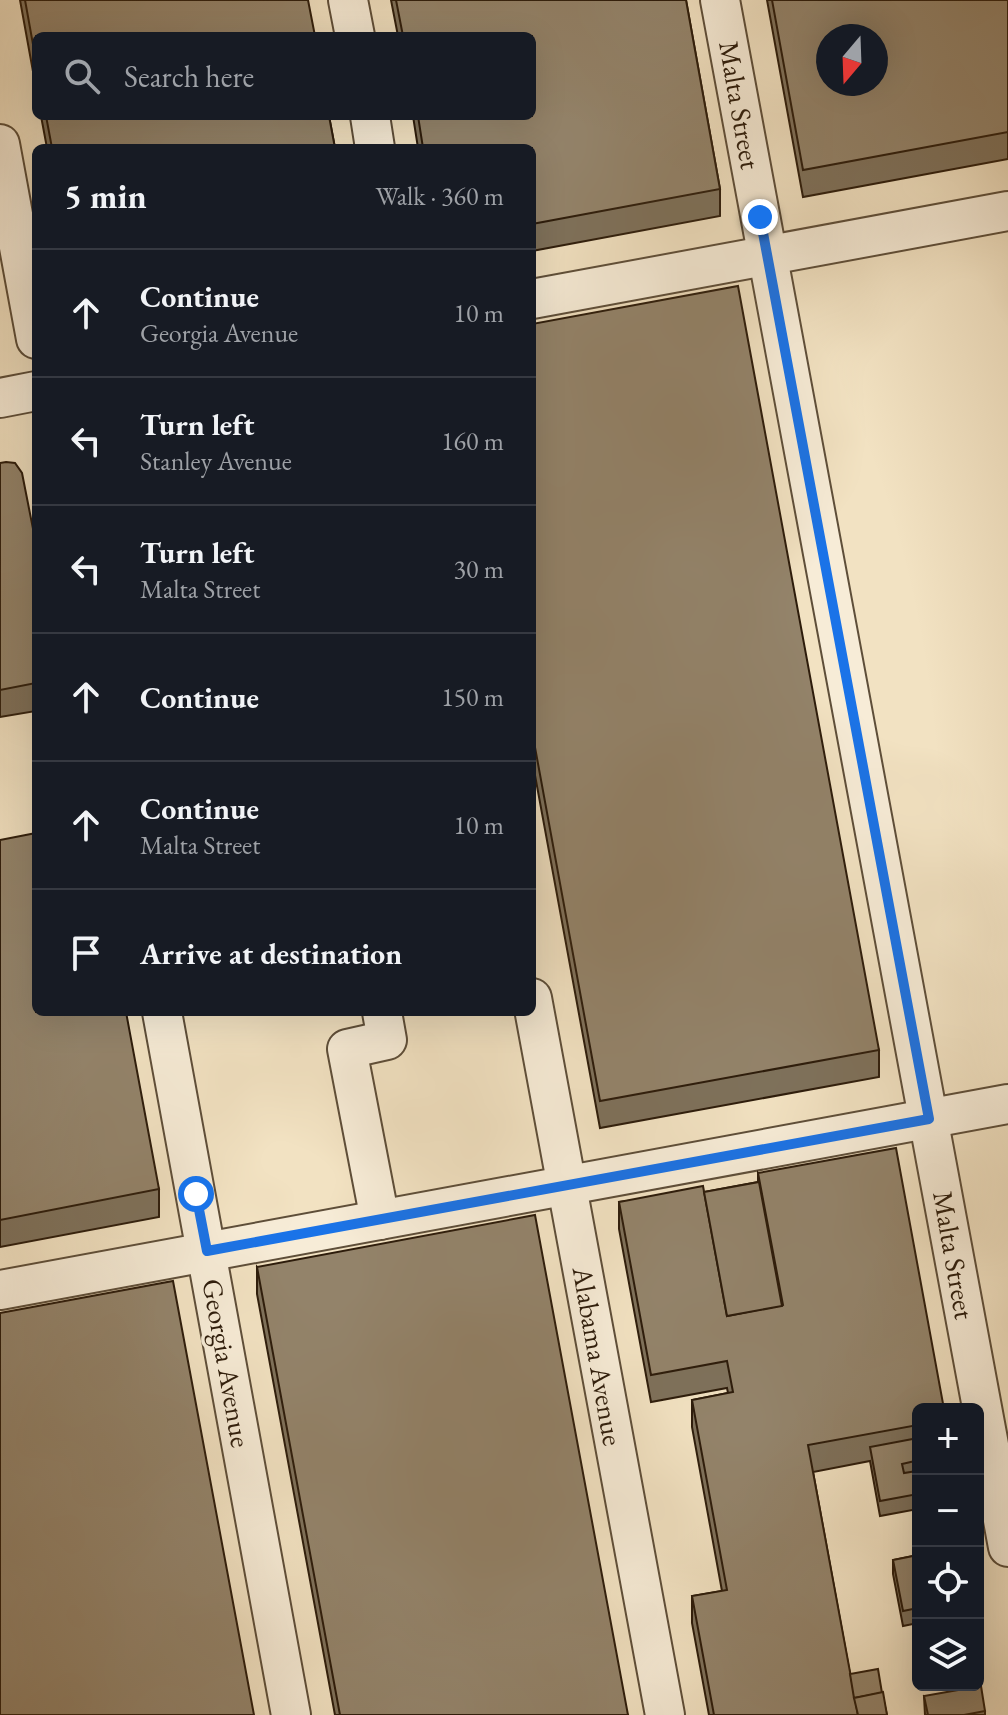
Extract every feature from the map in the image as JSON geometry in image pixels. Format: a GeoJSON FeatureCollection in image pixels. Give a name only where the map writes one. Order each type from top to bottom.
{"type":"FeatureCollection","features":[{"type":"Feature","properties":{"kind":"street"},"geometry":{"type":"LineString","coordinates":[[348,0],[354,32]]}},
{"type":"Feature","properties":{"kind":"street","name":"Malta Street"},"geometry":{"type":"LineString","coordinates":[[720,0],[1008,1547]]}},
{"type":"Feature","properties":{"kind":"street"},"geometry":{"type":"LineString","coordinates":[[371,120],[374,144]]}},
{"type":"Feature","properties":{"kind":"street"},"geometry":{"type":"LineString","coordinates":[[0,144],[32,317]]}},
{"type":"Feature","properties":{"kind":"street"},"geometry":{"type":"LineString","coordinates":[[536,298],[1008,211]]}},
{"type":"Feature","properties":{"kind":"street"},"geometry":{"type":"LineString","coordinates":[[0,398],[32,392]]}},
{"type":"Feature","properties":{"kind":"street","name":"Georgia Avenue"},"geometry":{"type":"LineString","coordinates":[[163,1016],[291,1715]]}},
{"type":"Feature","properties":{"kind":"street"},"geometry":{"type":"LineString","coordinates":[[380,1220],[347,1049],[387,1040],[383,1016]]}},
{"type":"Feature","properties":{"kind":"street","name":"Alabama Avenue"},"geometry":{"type":"LineString","coordinates":[[535,1016],[665,1715]]}},
{"type":"Feature","properties":{"kind":"street"},"geometry":{"type":"LineString","coordinates":[[0,1290],[1008,1104]]}},
{"type":"Feature","properties":{"kind":"building"},"geometry":{"type":"Polygon","coordinates":[[[25,0],[308,0],[314,32],[32,32],[32,39],[25,0]]]}},
{"type":"Feature","properties":{"kind":"building"},"geometry":{"type":"Polygon","coordinates":[[[396,0],[686,0],[720,189],[536,223],[536,144],[422,144],[419,120],[536,120],[536,32],[402,32],[396,0]]]}},
{"type":"Feature","properties":{"kind":"building"},"geometry":{"type":"Polygon","coordinates":[[[772,0],[1008,0],[1008,132],[803,170],[772,0]]]}},
{"type":"Feature","properties":{"kind":"building"},"geometry":{"type":"Polygon","coordinates":[[[47,120],[330,120],[334,144],[51,144],[47,120]]]}},
{"type":"Feature","properties":{"kind":"building"},"geometry":{"type":"Polygon","coordinates":[[[738,286],[879,1050],[600,1101],[536,753],[536,323],[738,286]]]}},
{"type":"Feature","properties":{"kind":"building"},"geometry":{"type":"Polygon","coordinates":[[[0,463],[15,463],[22,473],[32,524],[32,684],[0,690],[0,463]]]}},
{"type":"Feature","properties":{"kind":"building"},"geometry":{"type":"Polygon","coordinates":[[[32,834],[32,1016],[127,1016],[159,1189],[0,1220],[0,840],[32,834]]]}},
{"type":"Feature","properties":{"kind":"building"},"geometry":{"type":"Polygon","coordinates":[[[896,1148],[943,1403],[912,1403],[912,1426],[808,1445],[858,1715],[714,1715],[692,1596],[727,1590],[692,1400],[733,1392],[727,1361],[651,1375],[619,1202],[703,1186],[727,1316],[783,1305],[758,1173],[896,1148]]]}},
{"type":"Feature","properties":{"kind":"building"},"geometry":{"type":"Polygon","coordinates":[[[759,1182],[782,1306],[727,1316],[704,1192],[759,1182]]]}},
{"type":"Feature","properties":{"kind":"building"},"geometry":{"type":"Polygon","coordinates":[[[535,1215],[628,1715],[340,1715],[257,1267],[535,1215]]]}},
{"type":"Feature","properties":{"kind":"building"},"geometry":{"type":"Polygon","coordinates":[[[173,1281],[254,1715],[0,1715],[0,1313],[173,1281]]]}},
{"type":"Feature","properties":{"kind":"building"},"geometry":{"type":"Polygon","coordinates":[[[912,1439],[912,1462],[902,1464],[904,1473],[912,1472],[912,1495],[880,1501],[870,1447],[912,1439]]]}},
{"type":"Feature","properties":{"kind":"building"},"geometry":{"type":"Polygon","coordinates":[[[912,1556],[912,1609],[903,1611],[893,1560],[912,1556]]]}},
{"type":"Feature","properties":{"kind":"building"},"geometry":{"type":"Polygon","coordinates":[[[878,1669],[882,1693],[854,1698],[850,1674],[878,1669]]]}},
{"type":"Feature","properties":{"kind":"building"},"geometry":{"type":"Polygon","coordinates":[[[952,1691],[982,1691],[985,1711],[964,1715],[928,1715],[924,1696],[952,1691]]]}},
{"type":"Feature","properties":{"kind":"building"},"geometry":{"type":"Polygon","coordinates":[[[883,1692],[887,1715],[858,1715],[854,1698],[883,1692]]]}},
{"type":"Feature","properties":{"kind":"route"},"geometry":{"type":"LineString","coordinates":[[196,1194],[207,1251],[929,1119],[760,217]]}}]}
